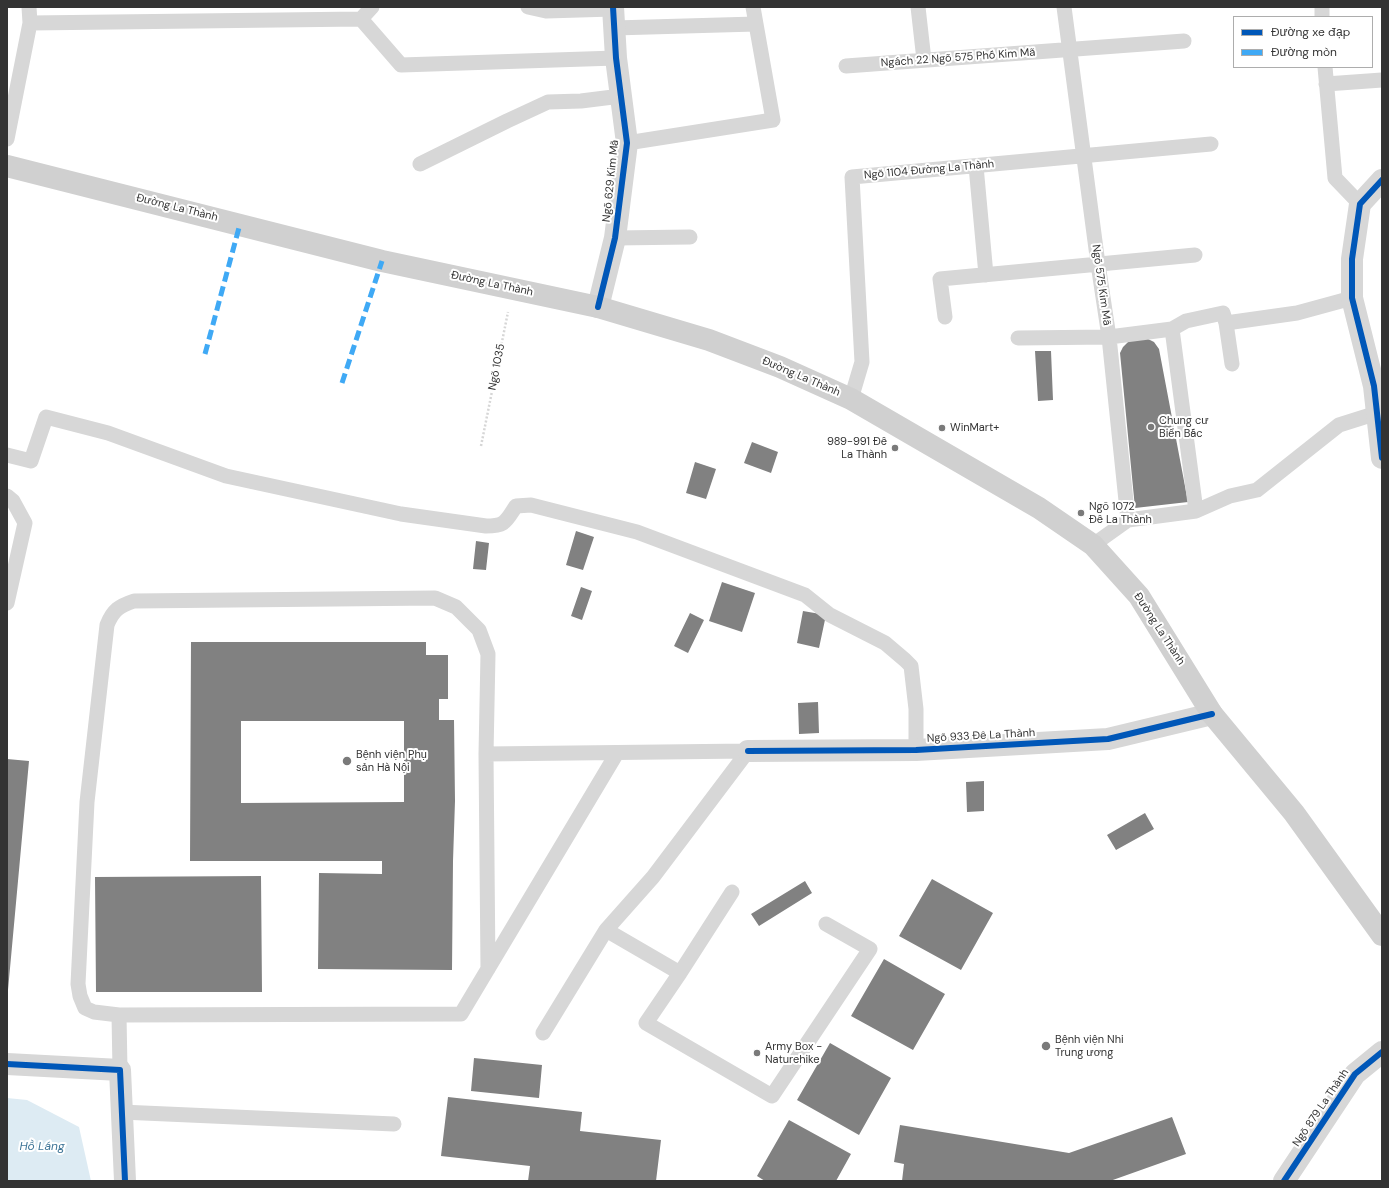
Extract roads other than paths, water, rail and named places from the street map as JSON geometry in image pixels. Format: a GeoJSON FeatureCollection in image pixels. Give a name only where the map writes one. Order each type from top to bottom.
{"type":"FeatureCollection","features":[{"type":"Feature","properties":{"kind":"main road","name":"Đường La Thành"},"geometry":{"type":"LineString","coordinates":[[7,166],[382,260],[598,307],[709,340],[780,367],[851,399],[1039,508],[1093,545],[1139,596],[1212,714],[1294,812],[1382,935]]}},
{"type":"Feature","properties":{"kind":"street","name":"Ngõ 629 Kim Mã"},"geometry":{"type":"LineString","coordinates":[[598,307],[616,238],[627,143],[616,58],[613,15]]}},
{"type":"Feature","properties":{"kind":"street"},"geometry":{"type":"LineString","coordinates":[[1382,180],[1360,204],[1352,259],[1352,298],[1374,386],[1382,458]]}},
{"type":"Feature","properties":{"kind":"street","name":"Ngõ 933 Đê La Thành"},"geometry":{"type":"LineString","coordinates":[[748,751],[916,750],[1108,739],[1212,714]]}},
{"type":"Feature","properties":{"kind":"street","name":"Ngõ 879 La Thành"},"geometry":{"type":"LineString","coordinates":[[1284,1181],[1355,1074],[1382,1052]]}},
{"type":"Feature","properties":{"kind":"street"},"geometry":{"type":"LineString","coordinates":[[7,1064],[120,1070],[124,1181]]}},
{"type":"Feature","properties":{"kind":"lane"},"geometry":{"type":"LineString","coordinates":[[7,139],[30,22],[29,7]]}},
{"type":"Feature","properties":{"kind":"lane"},"geometry":{"type":"LineString","coordinates":[[30,22],[361,19],[372,7]]}},
{"type":"Feature","properties":{"kind":"lane"},"geometry":{"type":"LineString","coordinates":[[528,7],[546,11],[756,24]]}},
{"type":"Feature","properties":{"kind":"lane"},"geometry":{"type":"LineString","coordinates":[[627,143],[773,120],[753,7]]}},
{"type":"Feature","properties":{"kind":"lane"},"geometry":{"type":"LineString","coordinates":[[918,7],[924,60]]}},
{"type":"Feature","properties":{"kind":"lane","name":"Ngõ 575 Kim Mã"},"geometry":{"type":"LineString","coordinates":[[1064,7],[1109,337],[1128,520]]}},
{"type":"Feature","properties":{"kind":"lane"},"geometry":{"type":"LineString","coordinates":[[361,19],[401,65],[616,58]]}},
{"type":"Feature","properties":{"kind":"lane","name":"Ngách 22 Ngõ 575 Phố Kim Mã"},"geometry":{"type":"LineString","coordinates":[[846,66],[1184,41]]}},
{"type":"Feature","properties":{"kind":"lane"},"geometry":{"type":"LineString","coordinates":[[1325,68],[1335,178],[1360,204]]}},
{"type":"Feature","properties":{"kind":"lane"},"geometry":{"type":"LineString","coordinates":[[1326,84],[1382,80]]}},
{"type":"Feature","properties":{"kind":"lane"},"geometry":{"type":"LineString","coordinates":[[420,164],[507,120],[548,102],[581,101],[621,96]]}},
{"type":"Feature","properties":{"kind":"lane","name":"Ngõ 1104 Đường La Thành"},"geometry":{"type":"LineString","coordinates":[[851,399],[862,362],[852,177],[1211,144]]}},
{"type":"Feature","properties":{"kind":"lane"},"geometry":{"type":"LineString","coordinates":[[976,166],[986,275]]}},
{"type":"Feature","properties":{"kind":"lane"},"geometry":{"type":"LineString","coordinates":[[616,238],[690,237]]}},
{"type":"Feature","properties":{"kind":"lane"},"geometry":{"type":"LineString","coordinates":[[945,317],[940,279],[1195,255]]}},
{"type":"Feature","properties":{"kind":"lane"},"geometry":{"type":"LineString","coordinates":[[1226,323],[1297,313],[1352,298]]}},
{"type":"Feature","properties":{"kind":"lane"},"geometry":{"type":"LineString","coordinates":[[1018,338],[1109,337],[1172,329],[1186,321],[1223,313],[1226,323],[1232,364]]}},
{"type":"Feature","properties":{"kind":"lane"},"geometry":{"type":"LineString","coordinates":[[1172,329],[1196,511]]}},
{"type":"Feature","properties":{"kind":"lane"},"geometry":{"type":"LineString","coordinates":[[1093,545],[1128,520],[1196,511],[1230,496],[1257,490],[1339,425],[1377,413]]}},
{"type":"Feature","properties":{"kind":"lane"},"geometry":{"type":"LineString","coordinates":[[7,455],[30,461],[46,417],[108,433],[226,476],[401,514],[486,526],[498,526],[506,521],[516,506],[531,505],[637,532],[805,595],[830,615],[884,643],[911,666],[916,709],[916,750]]}},
{"type":"Feature","properties":{"kind":"lane"},"geometry":{"type":"LineString","coordinates":[[7,496],[13,501],[25,523],[7,603]]}},
{"type":"Feature","properties":{"kind":"lane"},"geometry":{"type":"LineString","coordinates":[[488,969],[486,754],[488,654],[479,630],[456,607],[435,598],[134,601],[121,606],[111,615],[107,625],[87,802],[78,984],[80,996],[85,1008],[94,1012],[119,1015],[461,1014],[488,969],[617,753]]}},
{"type":"Feature","properties":{"kind":"lane"},"geometry":{"type":"LineString","coordinates":[[486,754],[748,751]]}},
{"type":"Feature","properties":{"kind":"lane"},"geometry":{"type":"LineString","coordinates":[[543,1033],[606,930],[652,877],[748,751]]}},
{"type":"Feature","properties":{"kind":"lane"},"geometry":{"type":"LineString","coordinates":[[732,892],[646,1023],[772,1096],[870,949],[826,924]]}},
{"type":"Feature","properties":{"kind":"lane"},"geometry":{"type":"LineString","coordinates":[[606,930],[680,973]]}},
{"type":"Feature","properties":{"kind":"lane"},"geometry":{"type":"LineString","coordinates":[[119,1015],[120,1070]]}},
{"type":"Feature","properties":{"kind":"lane"},"geometry":{"type":"LineString","coordinates":[[121,1112],[394,1124]]}},
{"type":"Feature","properties":{"kind":"water","name":"Hồ Láng"},"geometry":{"type":"Polygon","coordinates":[[[7,1098],[27,1100],[79,1127],[91,1181],[7,1181],[7,1098]]]}},
{"type":"Feature","properties":{"kind":"place","name":"Chung cư Biển Bắc"},"geometry":{"type":"Point","coordinates":[1151,427]}},
{"type":"Feature","properties":{"kind":"place","name":"WinMart+"},"geometry":{"type":"Point","coordinates":[942,428]}},
{"type":"Feature","properties":{"kind":"place","name":"989-991 Đê La Thành"},"geometry":{"type":"Point","coordinates":[895,448]}},
{"type":"Feature","properties":{"kind":"place","name":"Ngõ 1072 Đê La Thành"},"geometry":{"type":"Point","coordinates":[1081,513]}},
{"type":"Feature","properties":{"kind":"place","name":"Bệnh viện Phụ sản Hà Nội"},"geometry":{"type":"Point","coordinates":[347,761]}},
{"type":"Feature","properties":{"kind":"place","name":"Bệnh viện Nhi Trung ương"},"geometry":{"type":"Point","coordinates":[1046,1046]}},
{"type":"Feature","properties":{"kind":"place","name":"Army Box - Naturehike"},"geometry":{"type":"Point","coordinates":[757,1053]}}]}
